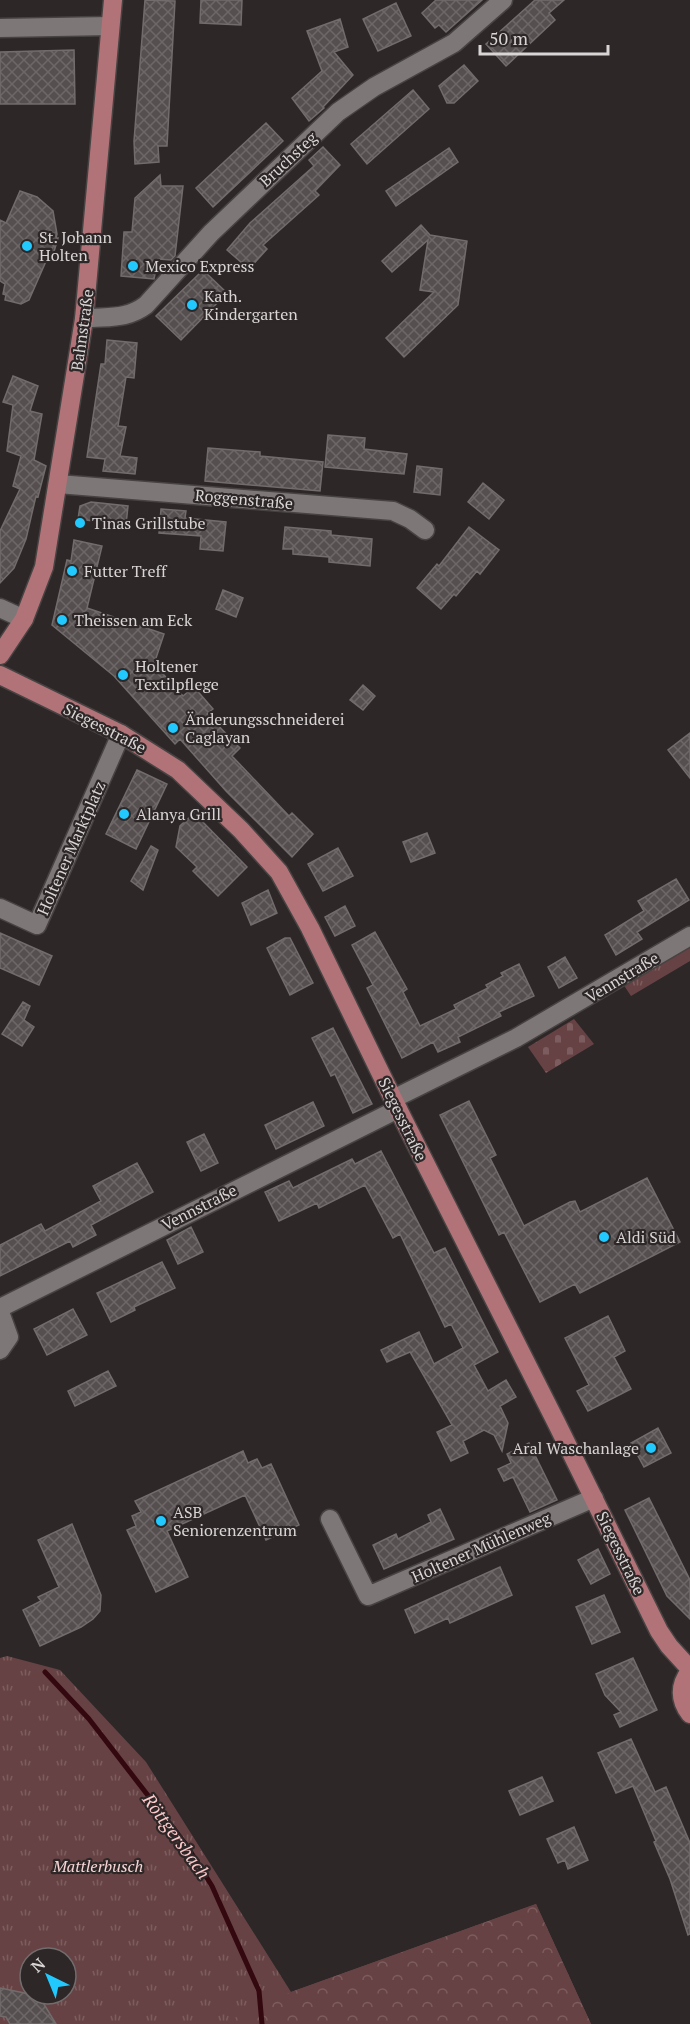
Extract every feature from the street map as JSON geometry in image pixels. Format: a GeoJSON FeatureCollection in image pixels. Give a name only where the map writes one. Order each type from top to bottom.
{"type":"FeatureCollection","features":[{"type":"Feature","properties":{"kind":"main road","name":"Bahnstraße"},"geometry":{"type":"LineString","coordinates":[[0,655],[24,619],[44,567],[84,319],[112,0]]}},
{"type":"Feature","properties":{"kind":"main road","name":"Siegesstraße"},"geometry":{"type":"LineString","coordinates":[[0,675],[121,734],[178,770],[241,830],[279,872],[310,928],[661,1635],[690,1670]]}},
{"type":"Feature","properties":{"kind":"main road"},"geometry":{"type":"LineString","coordinates":[[690,1670],[681,1693],[684,1705],[690,1714]]}},
{"type":"Feature","properties":{"kind":"street","name":"Bruchsteg"},"geometry":{"type":"LineString","coordinates":[[84,319],[127,316],[146,305],[211,232],[338,112],[374,87],[454,42],[502,0]]}},
{"type":"Feature","properties":{"kind":"street"},"geometry":{"type":"LineString","coordinates":[[0,28],[110,26]]}},
{"type":"Feature","properties":{"kind":"street","name":"Roggenstraße"},"geometry":{"type":"LineString","coordinates":[[58,484],[393,511],[410,519],[425,530]]}},
{"type":"Feature","properties":{"kind":"street"},"geometry":{"type":"LineString","coordinates":[[0,608],[24,619]]}},
{"type":"Feature","properties":{"kind":"street","name":"Holtener Marktplatz"},"geometry":{"type":"LineString","coordinates":[[0,908],[37,925],[121,734]]}},
{"type":"Feature","properties":{"kind":"street","name":"Vennstraße"},"geometry":{"type":"LineString","coordinates":[[0,1310],[396,1104],[516,1038],[690,936]]}},
{"type":"Feature","properties":{"kind":"street"},"geometry":{"type":"LineString","coordinates":[[0,1310],[9,1337],[0,1350]]}},
{"type":"Feature","properties":{"kind":"street","name":"Holtener Mühlenweg"},"geometry":{"type":"LineString","coordinates":[[330,1519],[368,1596],[594,1498]]}},
{"type":"Feature","properties":{"kind":"green space"},"geometry":{"type":"Polygon","coordinates":[[[690,940],[690,961],[631,996],[621,981],[690,940]]]}},
{"type":"Feature","properties":{"kind":"green space"},"geometry":{"type":"Polygon","coordinates":[[[574,1019],[594,1044],[546,1073],[528,1047],[574,1019]]]}},
{"type":"Feature","properties":{"kind":"green space","name":"Mattlerbusch"},"geometry":{"type":"Polygon","coordinates":[[[7,1656],[60,1670],[146,1762],[291,1992],[536,1904],[591,2024],[0,2024],[0,1658],[7,1656]]]}},
{"type":"Feature","properties":{"kind":"green space"},"geometry":{"type":"Polygon","coordinates":[[[536,1904],[591,2024],[221,2024],[291,1992],[536,1904]]]}},
{"type":"Feature","properties":{"kind":"building"},"geometry":{"type":"Polygon","coordinates":[[[145,0],[175,1],[167,146],[158,146],[159,162],[135,164],[134,141],[145,0]]]}},
{"type":"Feature","properties":{"kind":"building"},"geometry":{"type":"Polygon","coordinates":[[[201,0],[242,0],[241,25],[200,23],[201,0]]]}},
{"type":"Feature","properties":{"kind":"building"},"geometry":{"type":"Polygon","coordinates":[[[436,0],[482,0],[446,32],[439,25],[435,28],[422,13],[436,0]]]}},
{"type":"Feature","properties":{"kind":"building"},"geometry":{"type":"Polygon","coordinates":[[[535,0],[564,0],[549,13],[555,20],[506,66],[486,44],[535,0]]]}},
{"type":"Feature","properties":{"kind":"building"},"geometry":{"type":"Polygon","coordinates":[[[396,3],[411,36],[378,51],[363,19],[396,3]]]}},
{"type":"Feature","properties":{"kind":"building"},"geometry":{"type":"Polygon","coordinates":[[[340,19],[348,47],[334,52],[353,75],[324,108],[309,121],[292,98],[322,71],[307,31],[340,19]]]}},
{"type":"Feature","properties":{"kind":"building"},"geometry":{"type":"Polygon","coordinates":[[[74,50],[75,104],[0,104],[0,52],[74,50]]]}},
{"type":"Feature","properties":{"kind":"building"},"geometry":{"type":"Polygon","coordinates":[[[464,65],[478,81],[454,103],[447,103],[439,86],[464,65]]]}},
{"type":"Feature","properties":{"kind":"building"},"geometry":{"type":"Polygon","coordinates":[[[413,90],[429,109],[367,164],[351,144],[413,90]]]}},
{"type":"Feature","properties":{"kind":"building"},"geometry":{"type":"Polygon","coordinates":[[[266,123],[283,141],[213,207],[196,188],[266,123]]]}},
{"type":"Feature","properties":{"kind":"building"},"geometry":{"type":"Polygon","coordinates":[[[323,147],[340,165],[315,191],[319,195],[263,245],[267,249],[249,269],[227,250],[250,223],[314,166],[309,160],[323,147]]]}},
{"type":"Feature","properties":{"kind":"building"},"geometry":{"type":"Polygon","coordinates":[[[449,148],[458,162],[396,206],[386,191],[449,148]]]}},
{"type":"Feature","properties":{"kind":"building"},"geometry":{"type":"Polygon","coordinates":[[[160,175],[161,186],[183,186],[175,256],[171,260],[158,259],[154,279],[121,276],[124,232],[132,232],[135,198],[160,175]]]}},
{"type":"Feature","properties":{"kind":"building","name":"St. Johann Holten"},"geometry":{"type":"Polygon","coordinates":[[[20,191],[37,197],[53,211],[56,238],[58,238],[53,255],[51,254],[49,260],[47,259],[29,300],[21,304],[5,300],[6,295],[3,294],[5,284],[0,281],[0,220],[6,223],[20,191]]]}},
{"type":"Feature","properties":{"kind":"building"},"geometry":{"type":"Polygon","coordinates":[[[421,225],[430,235],[467,241],[458,305],[404,357],[386,338],[434,292],[420,290],[428,240],[392,272],[382,261],[421,225]]]}},
{"type":"Feature","properties":{"kind":"building","name":"Kath. Kindergarten"},"geometry":{"type":"Polygon","coordinates":[[[203,270],[227,293],[181,340],[156,316],[203,270]]]}},
{"type":"Feature","properties":{"kind":"building"},"geometry":{"type":"Polygon","coordinates":[[[107,340],[137,343],[134,378],[126,377],[118,426],[126,427],[120,456],[137,458],[135,474],[103,471],[105,459],[87,457],[101,364],[105,364],[107,340]]]}},
{"type":"Feature","properties":{"kind":"building"},"geometry":{"type":"Polygon","coordinates":[[[13,376],[38,386],[30,411],[42,414],[34,460],[46,466],[26,539],[14,568],[0,583],[0,531],[20,489],[13,486],[21,456],[7,451],[13,405],[3,402],[13,376]]]}},
{"type":"Feature","properties":{"kind":"building"},"geometry":{"type":"Polygon","coordinates":[[[328,435],[365,438],[364,449],[407,454],[404,474],[325,467],[328,435]]]}},
{"type":"Feature","properties":{"kind":"building"},"geometry":{"type":"Polygon","coordinates":[[[208,448],[260,452],[260,456],[323,462],[320,491],[205,481],[208,448]]]}},
{"type":"Feature","properties":{"kind":"building"},"geometry":{"type":"Polygon","coordinates":[[[417,466],[442,469],[440,495],[414,492],[417,466]]]}},
{"type":"Feature","properties":{"kind":"building"},"geometry":{"type":"Polygon","coordinates":[[[483,483],[504,500],[489,519],[468,502],[483,483]]]}},
{"type":"Feature","properties":{"kind":"building"},"geometry":{"type":"Polygon","coordinates":[[[91,502],[128,506],[126,525],[78,519],[80,506],[91,502]]]}},
{"type":"Feature","properties":{"kind":"building"},"geometry":{"type":"Polygon","coordinates":[[[161,509],[186,511],[185,518],[226,522],[223,551],[200,549],[201,536],[159,533],[161,509]]]}},
{"type":"Feature","properties":{"kind":"building"},"geometry":{"type":"Polygon","coordinates":[[[285,527],[331,531],[331,535],[372,539],[370,566],[329,562],[329,557],[293,554],[293,549],[283,549],[285,527]]]}},
{"type":"Feature","properties":{"kind":"building"},"geometry":{"type":"Polygon","coordinates":[[[469,527],[499,550],[480,574],[477,571],[456,596],[454,594],[441,609],[417,588],[437,564],[439,566],[469,527]]]}},
{"type":"Feature","properties":{"kind":"building"},"geometry":{"type":"Polygon","coordinates":[[[74,540],[102,546],[87,608],[164,634],[154,664],[183,696],[194,687],[213,709],[207,714],[240,748],[232,756],[289,816],[292,813],[313,834],[292,857],[226,791],[180,739],[175,744],[114,676],[52,625],[67,560],[71,561],[74,540]]]}},
{"type":"Feature","properties":{"kind":"building"},"geometry":{"type":"Polygon","coordinates":[[[223,590],[243,598],[236,617],[216,609],[223,590]]]}},
{"type":"Feature","properties":{"kind":"building"},"geometry":{"type":"Polygon","coordinates":[[[363,685],[375,696],[363,710],[350,700],[363,685]]]}},
{"type":"Feature","properties":{"kind":"building"},"geometry":{"type":"Polygon","coordinates":[[[690,733],[690,778],[668,750],[690,733]]]}},
{"type":"Feature","properties":{"kind":"building"},"geometry":{"type":"Polygon","coordinates":[[[137,770],[167,784],[136,849],[106,834],[137,770]]]}},
{"type":"Feature","properties":{"kind":"building"},"geometry":{"type":"Polygon","coordinates":[[[194,813],[247,867],[218,896],[193,871],[197,867],[176,847],[180,826],[194,813]]]}},
{"type":"Feature","properties":{"kind":"building"},"geometry":{"type":"Polygon","coordinates":[[[427,833],[435,853],[411,862],[403,842],[427,833]]]}},
{"type":"Feature","properties":{"kind":"building"},"geometry":{"type":"Polygon","coordinates":[[[151,846],[158,850],[143,890],[131,881],[151,846]]]}},
{"type":"Feature","properties":{"kind":"building"},"geometry":{"type":"Polygon","coordinates":[[[338,848],[353,876],[323,891],[308,864],[338,848]]]}},
{"type":"Feature","properties":{"kind":"building"},"geometry":{"type":"Polygon","coordinates":[[[676,879],[689,900],[637,932],[642,939],[616,955],[605,935],[644,911],[638,901],[676,879]]]}},
{"type":"Feature","properties":{"kind":"building"},"geometry":{"type":"Polygon","coordinates":[[[268,890],[277,913],[251,925],[242,903],[268,890]]]}},
{"type":"Feature","properties":{"kind":"building"},"geometry":{"type":"Polygon","coordinates":[[[345,906],[355,926],[335,936],[325,917],[345,906]]]}},
{"type":"Feature","properties":{"kind":"building"},"geometry":{"type":"Polygon","coordinates":[[[375,932],[407,989],[403,992],[420,1026],[456,1009],[454,1005],[488,988],[486,985],[503,976],[501,973],[519,964],[534,996],[499,1012],[501,1016],[458,1037],[460,1042],[438,1052],[433,1042],[402,1058],[367,988],[373,985],[352,945],[375,932]]]}},
{"type":"Feature","properties":{"kind":"building"},"geometry":{"type":"Polygon","coordinates":[[[0,933],[52,956],[39,985],[0,968],[0,933]]]}},
{"type":"Feature","properties":{"kind":"building"},"geometry":{"type":"Polygon","coordinates":[[[285,938],[290,938],[313,983],[290,995],[267,948],[285,938]]]}},
{"type":"Feature","properties":{"kind":"building"},"geometry":{"type":"Polygon","coordinates":[[[565,957],[577,978],[559,988],[548,967],[565,957]]]}},
{"type":"Feature","properties":{"kind":"building"},"geometry":{"type":"Polygon","coordinates":[[[23,1002],[30,1006],[24,1020],[34,1027],[22,1046],[2,1034],[23,1002]]]}},
{"type":"Feature","properties":{"kind":"building"},"geometry":{"type":"Polygon","coordinates":[[[333,1028],[372,1104],[353,1113],[335,1074],[331,1076],[312,1038],[333,1028]]]}},
{"type":"Feature","properties":{"kind":"building","name":"Aldi Süd"},"geometry":{"type":"Polygon","coordinates":[[[469,1101],[496,1155],[490,1158],[524,1226],[570,1202],[575,1201],[580,1212],[647,1178],[680,1242],[580,1293],[575,1284],[540,1302],[504,1232],[499,1235],[440,1115],[469,1101]]]}},
{"type":"Feature","properties":{"kind":"building"},"geometry":{"type":"Polygon","coordinates":[[[313,1102],[324,1126],[276,1149],[265,1125],[313,1102]]]}},
{"type":"Feature","properties":{"kind":"building"},"geometry":{"type":"Polygon","coordinates":[[[204,1134],[218,1163],[201,1171],[187,1142],[204,1134]]]}},
{"type":"Feature","properties":{"kind":"building"},"geometry":{"type":"Polygon","coordinates":[[[381,1151],[434,1253],[445,1248],[498,1352],[474,1365],[488,1391],[506,1380],[516,1397],[500,1406],[508,1423],[502,1451],[494,1435],[484,1430],[463,1441],[468,1453],[451,1461],[437,1432],[452,1425],[410,1352],[387,1362],[381,1350],[419,1332],[434,1364],[463,1348],[451,1324],[445,1327],[400,1234],[393,1238],[365,1185],[319,1208],[317,1203],[279,1221],[265,1192],[289,1181],[293,1188],[352,1159],[355,1164],[381,1151]]]}},
{"type":"Feature","properties":{"kind":"building"},"geometry":{"type":"Polygon","coordinates":[[[137,1163],[153,1192],[91,1225],[96,1235],[73,1247],[70,1241],[0,1276],[0,1245],[41,1224],[45,1231],[101,1201],[93,1186],[137,1163]]]}},
{"type":"Feature","properties":{"kind":"building"},"geometry":{"type":"Polygon","coordinates":[[[191,1227],[203,1252],[178,1264],[167,1240],[191,1227]]]}},
{"type":"Feature","properties":{"kind":"building"},"geometry":{"type":"Polygon","coordinates":[[[162,1262],[175,1288],[134,1307],[135,1310],[111,1322],[97,1293],[162,1262]]]}},
{"type":"Feature","properties":{"kind":"building"},"geometry":{"type":"Polygon","coordinates":[[[73,1309],[87,1335],[47,1355],[34,1329],[73,1309]]]}},
{"type":"Feature","properties":{"kind":"building"},"geometry":{"type":"Polygon","coordinates":[[[608,1316],[625,1351],[614,1357],[631,1389],[588,1411],[577,1391],[589,1385],[565,1338],[608,1316]]]}},
{"type":"Feature","properties":{"kind":"building"},"geometry":{"type":"Polygon","coordinates":[[[108,1371],[116,1386],[75,1406],[68,1391],[108,1371]]]}},
{"type":"Feature","properties":{"kind":"building","name":"Aral Waschanlage"},"geometry":{"type":"Polygon","coordinates":[[[658,1428],[671,1453],[644,1467],[631,1443],[658,1428]]]}},
{"type":"Feature","properties":{"kind":"building"},"geometry":{"type":"Polygon","coordinates":[[[529,1443],[557,1500],[530,1512],[513,1477],[504,1481],[498,1469],[511,1463],[507,1454],[529,1443]]]}},
{"type":"Feature","properties":{"kind":"building","name":"ASB Seniorenzentrum"},"geometry":{"type":"Polygon","coordinates":[[[243,1451],[248,1463],[257,1459],[262,1468],[271,1464],[299,1525],[266,1540],[245,1495],[167,1531],[188,1577],[156,1592],[127,1530],[136,1526],[132,1516],[141,1512],[135,1501],[243,1451]]]}},
{"type":"Feature","properties":{"kind":"building"},"geometry":{"type":"Polygon","coordinates":[[[649,1498],[690,1580],[690,1619],[667,1596],[625,1510],[649,1498]]]}},
{"type":"Feature","properties":{"kind":"building"},"geometry":{"type":"Polygon","coordinates":[[[440,1509],[454,1539],[384,1569],[373,1545],[396,1534],[398,1539],[431,1522],[428,1515],[440,1509]]]}},
{"type":"Feature","properties":{"kind":"building"},"geometry":{"type":"Polygon","coordinates":[[[72,1524],[101,1595],[100,1611],[81,1627],[40,1646],[23,1610],[41,1601],[38,1597],[59,1587],[38,1540],[72,1524]]]}},
{"type":"Feature","properties":{"kind":"building"},"geometry":{"type":"Polygon","coordinates":[[[598,1549],[610,1574],[591,1584],[578,1560],[598,1549]]]}},
{"type":"Feature","properties":{"kind":"building"},"geometry":{"type":"Polygon","coordinates":[[[500,1567],[512,1595],[450,1623],[448,1618],[415,1633],[405,1610],[500,1567]]]}},
{"type":"Feature","properties":{"kind":"building"},"geometry":{"type":"Polygon","coordinates":[[[604,1595],[620,1632],[592,1644],[576,1607],[604,1595]]]}},
{"type":"Feature","properties":{"kind":"building"},"geometry":{"type":"Polygon","coordinates":[[[633,1658],[657,1710],[620,1727],[614,1715],[621,1712],[605,1695],[596,1674],[633,1658]]]}},
{"type":"Feature","properties":{"kind":"building"},"geometry":{"type":"Polygon","coordinates":[[[631,1739],[655,1792],[666,1787],[690,1843],[690,1934],[688,1935],[670,1879],[654,1842],[656,1841],[633,1786],[616,1793],[598,1753],[631,1739]]]}},
{"type":"Feature","properties":{"kind":"building"},"geometry":{"type":"Polygon","coordinates":[[[542,1777],[553,1801],[520,1815],[509,1791],[542,1777]]]}},
{"type":"Feature","properties":{"kind":"building"},"geometry":{"type":"Polygon","coordinates":[[[574,1827],[588,1860],[568,1869],[565,1860],[558,1863],[547,1839],[574,1827]]]}},
{"type":"Feature","properties":{"kind":"building"},"geometry":{"type":"Polygon","coordinates":[[[0,1988],[18,1992],[18,2006],[45,2006],[56,2024],[10,2024],[6,2017],[0,2016],[0,1988]]]}},
{"type":"Feature","properties":{"kind":"waterway","name":"Röttgersbach"},"geometry":{"type":"LineString","coordinates":[[45,1672],[89,1719],[187,1846],[212,1886],[259,1991],[262,2024]]}},
{"type":"Feature","properties":{"kind":"place","name":"St. Johann Holten"},"geometry":{"type":"Point","coordinates":[27,246]}},
{"type":"Feature","properties":{"kind":"place","name":"Mexico Express"},"geometry":{"type":"Point","coordinates":[133,266]}},
{"type":"Feature","properties":{"kind":"place","name":"Kath. Kindergarten"},"geometry":{"type":"Point","coordinates":[192,305]}},
{"type":"Feature","properties":{"kind":"place","name":"Tinas Grillstube"},"geometry":{"type":"Point","coordinates":[80,523]}},
{"type":"Feature","properties":{"kind":"place","name":"Futter Treff"},"geometry":{"type":"Point","coordinates":[72,571]}},
{"type":"Feature","properties":{"kind":"place","name":"Theissen am Eck"},"geometry":{"type":"Point","coordinates":[62,620]}},
{"type":"Feature","properties":{"kind":"place","name":"Holtener Textilpflege"},"geometry":{"type":"Point","coordinates":[123,675]}},
{"type":"Feature","properties":{"kind":"place","name":"Änderungsschneiderei Caglayan"},"geometry":{"type":"Point","coordinates":[173,728]}},
{"type":"Feature","properties":{"kind":"place","name":"Alanya Grill"},"geometry":{"type":"Point","coordinates":[124,814]}},
{"type":"Feature","properties":{"kind":"place","name":"Aldi Süd"},"geometry":{"type":"Point","coordinates":[604,1237]}},
{"type":"Feature","properties":{"kind":"place","name":"Aral Waschanlage"},"geometry":{"type":"Point","coordinates":[651,1448]}},
{"type":"Feature","properties":{"kind":"place","name":"ASB Seniorenzentrum"},"geometry":{"type":"Point","coordinates":[161,1521]}}]}
